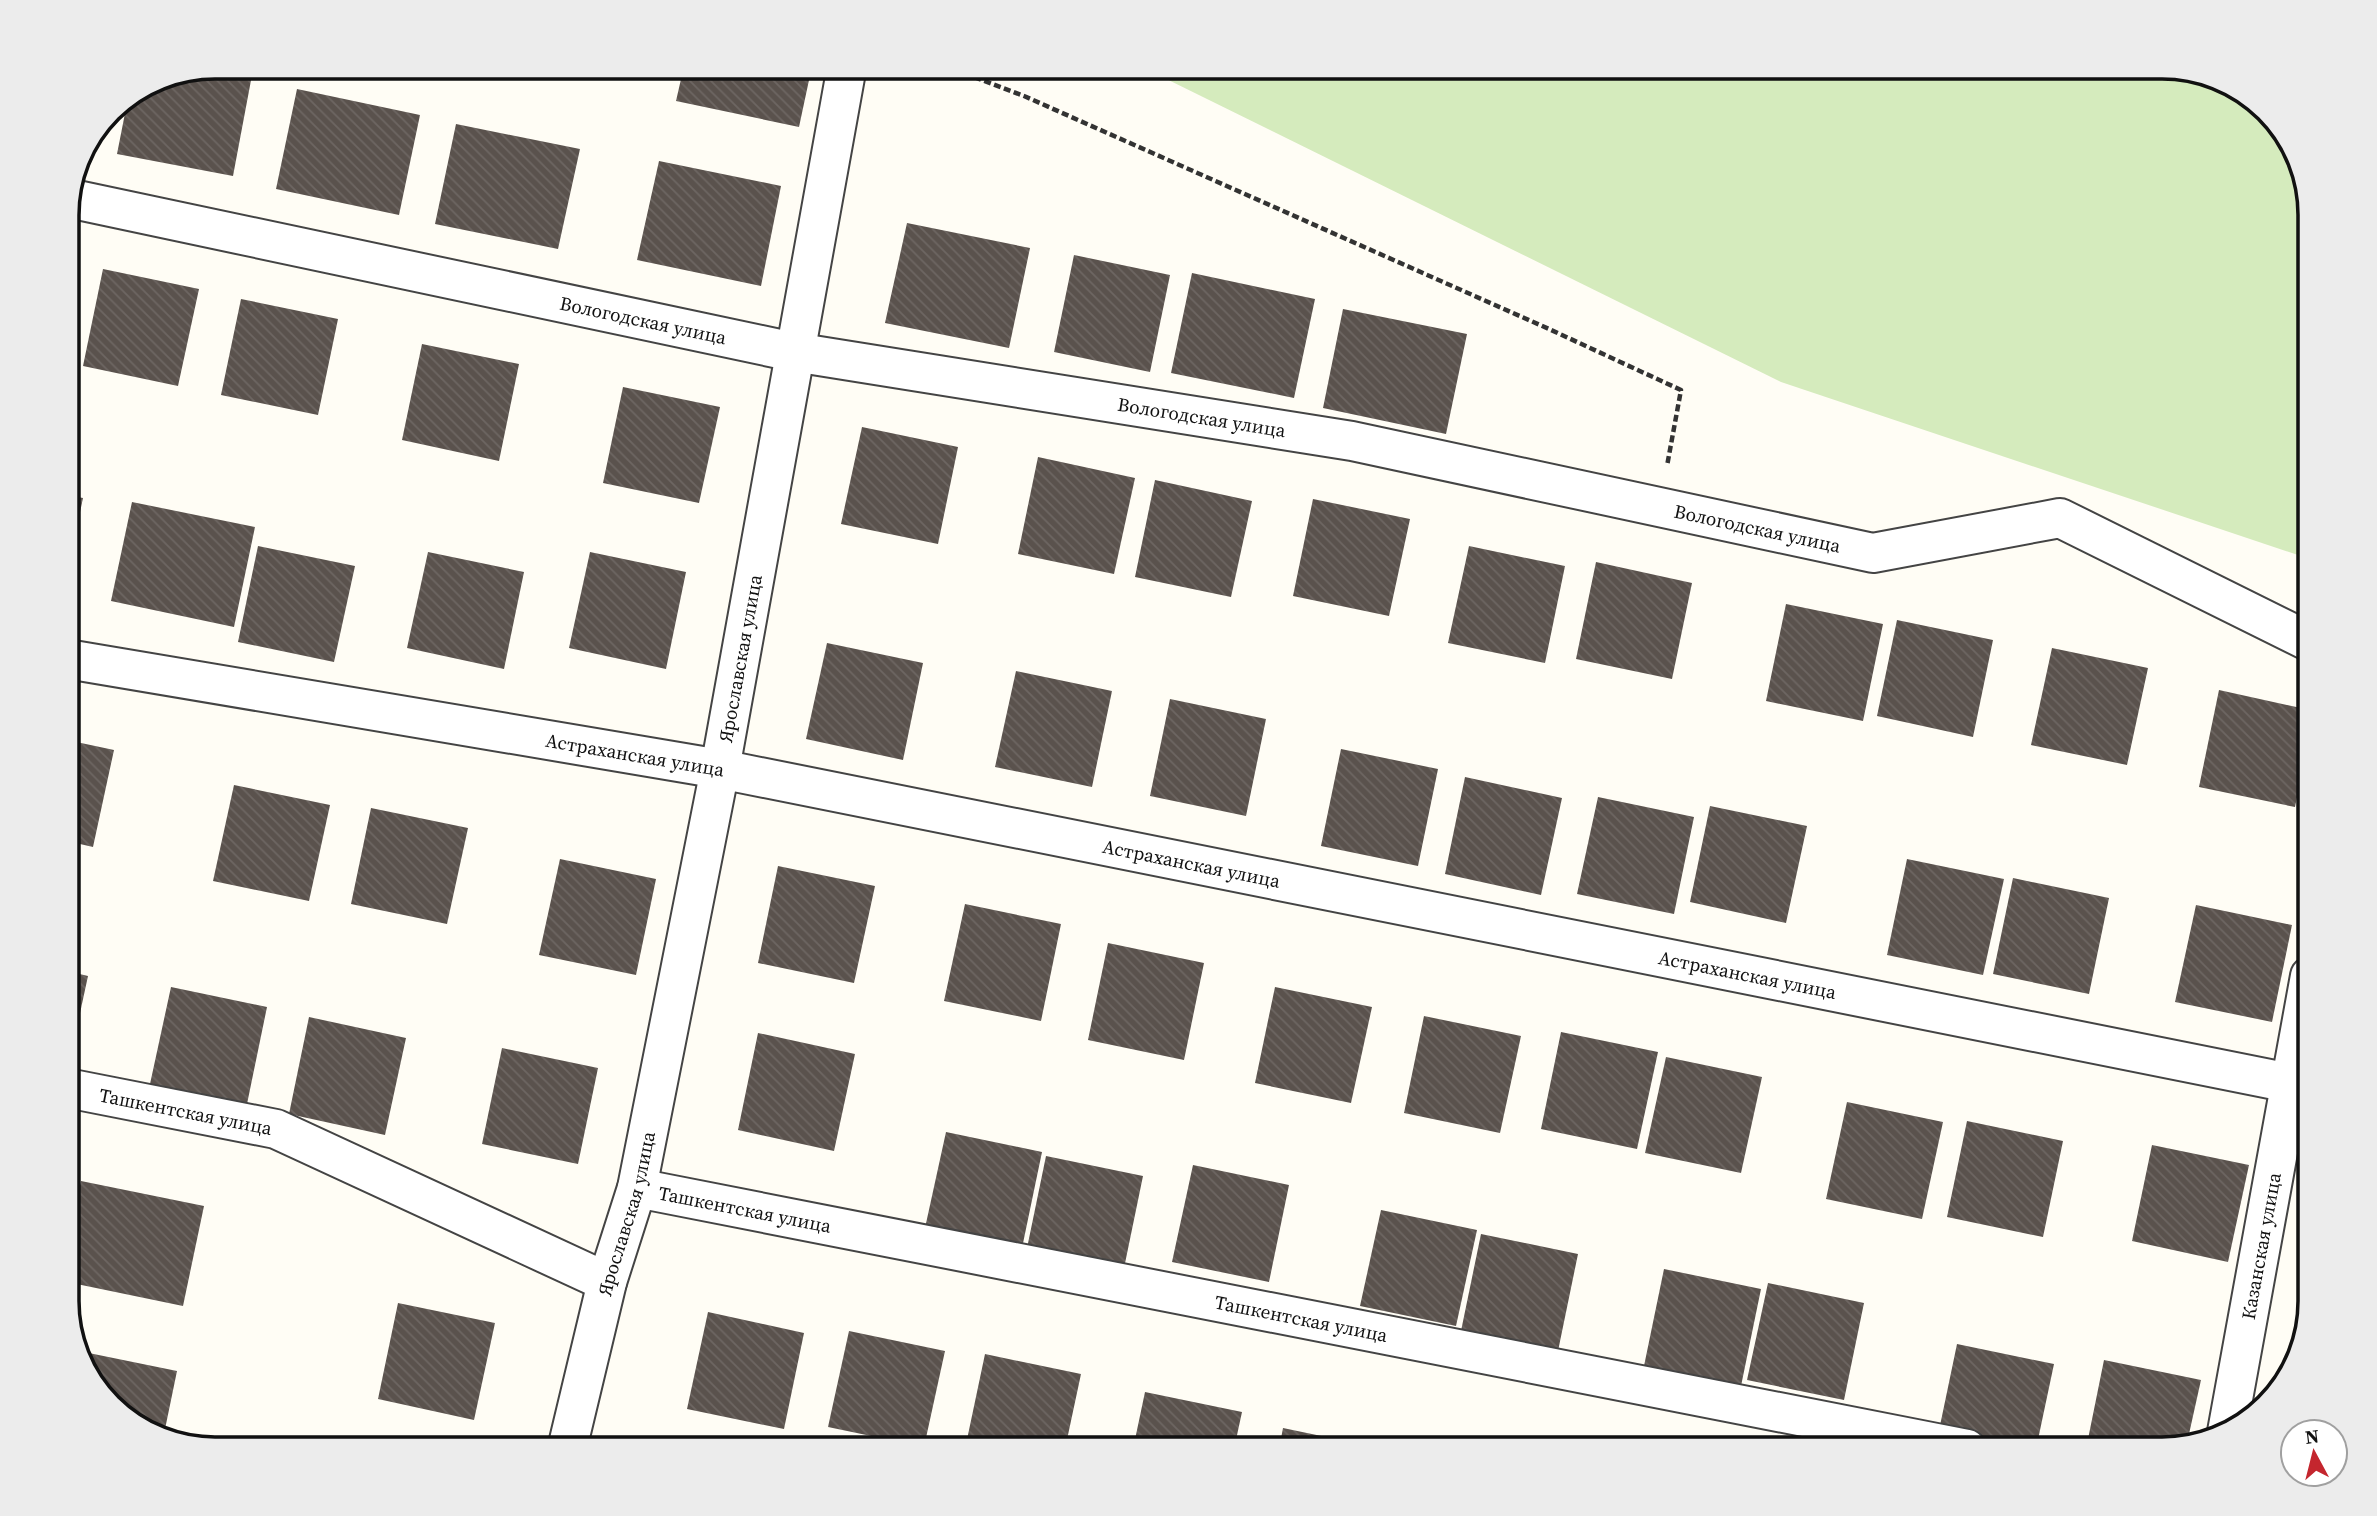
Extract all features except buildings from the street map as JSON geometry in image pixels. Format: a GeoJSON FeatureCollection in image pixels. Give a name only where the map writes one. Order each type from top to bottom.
{"type":"FeatureCollection","features":[{"type":"Feature","properties":{"kind":"street","name":"Ярославская улица"},"geometry":{"type":"LineString","coordinates":[[570,1437],[607,1282],[638,1188],[720,769],[845,79]]}},
{"type":"Feature","properties":{"kind":"street","name":"Вологодская улица"},"geometry":{"type":"LineString","coordinates":[[80,200],[794,352],[1352,441],[1873,553],[2060,518],[2298,636]]}},
{"type":"Feature","properties":{"kind":"street","name":"Астраханская улица"},"geometry":{"type":"LineString","coordinates":[[79,661],[720,769],[2298,1084]]}},
{"type":"Feature","properties":{"kind":"street","name":"Ташкентская улица"},"geometry":{"type":"LineString","coordinates":[[79,1090],[275,1129],[607,1282]]}},
{"type":"Feature","properties":{"kind":"street","name":"Казанская улица"},"geometry":{"type":"LineString","coordinates":[[2230,1419],[2298,1099]]}},
{"type":"Feature","properties":{"kind":"street","name":"Ташкентская улица"},"geometry":{"type":"LineString","coordinates":[[638,1188],[1901,1437]]}},
{"type":"Feature","properties":{"kind":"path"},"geometry":{"type":"LineString","coordinates":[[978,79],[1037,102],[1549,328],[1681,390],[1659,507]]}},
{"type":"Feature","properties":{"kind":"green space"},"geometry":{"type":"Polygon","coordinates":[[[1166,79],[2180,80],[2206,86],[2245,107],[2270,132],[2288,163],[2294,179],[2298,215],[2298,555],[1781,382],[1166,79]]]}}]}
